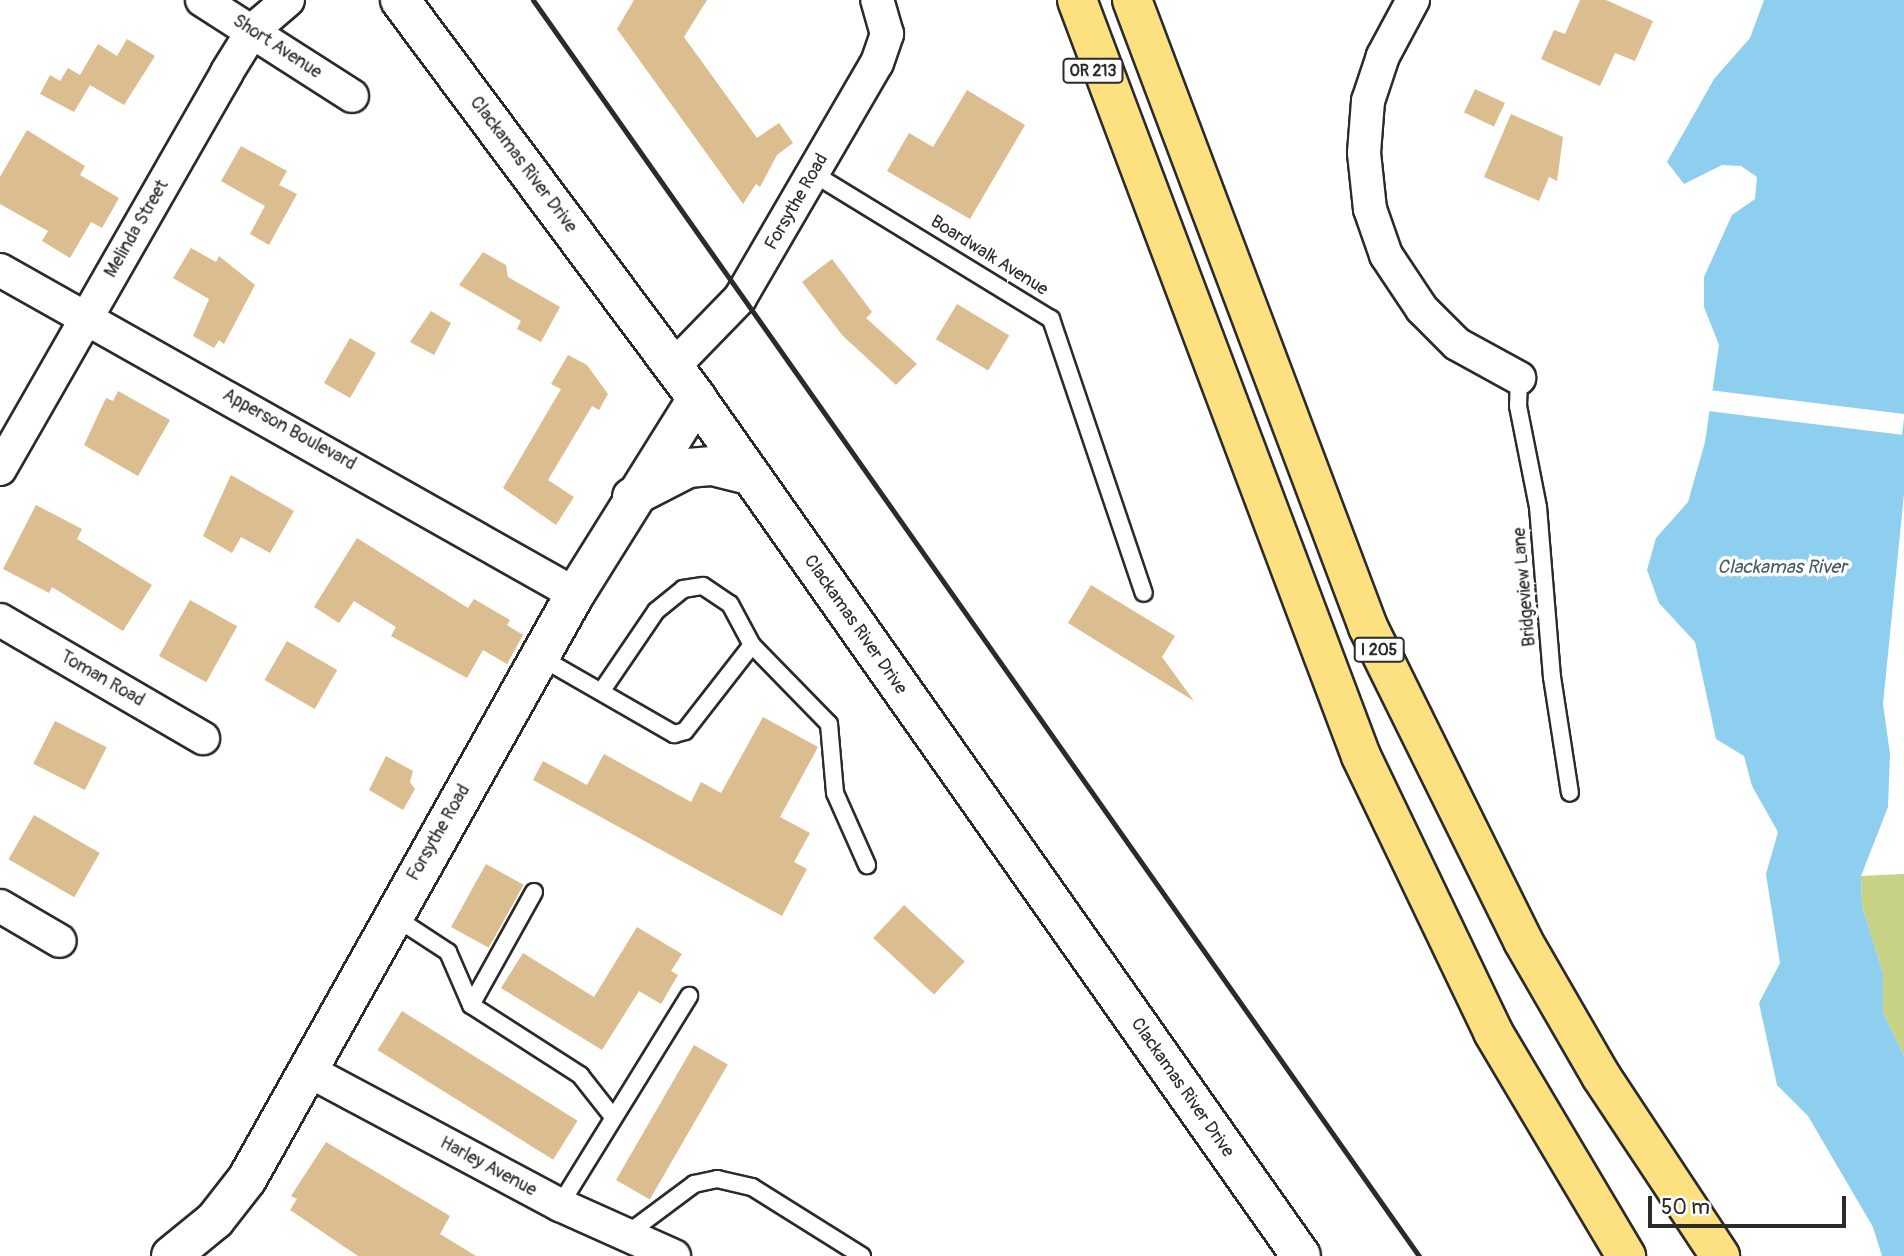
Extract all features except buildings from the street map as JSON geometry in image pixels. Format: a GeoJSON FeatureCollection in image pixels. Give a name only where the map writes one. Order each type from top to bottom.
{"type":"FeatureCollection","features":[{"type":"Feature","properties":{"kind":"highway","name":"OR 213"},"geometry":{"type":"LineString","coordinates":[[1057,0],[1129,142]]}},
{"type":"Feature","properties":{"kind":"highway"},"geometry":{"type":"LineString","coordinates":[[1077,0],[1361,756],[1493,1032],[1626,1256]]}},
{"type":"Feature","properties":{"kind":"highway","name":"I 205"},"geometry":{"type":"LineString","coordinates":[[1132,0],[1292,432],[1385,663],[1523,941],[1608,1087],[1720,1256]]}},
{"type":"Feature","properties":{"kind":"main road","name":"Clackamas River Drive"},"geometry":{"type":"LineString","coordinates":[[400,0],[697,399],[1301,1256]]}},
{"type":"Feature","properties":{"kind":"main road","name":"Forsythe Road"},"geometry":{"type":"LineString","coordinates":[[171,1256],[232,1201],[575,594],[632,497],[697,399]]}},
{"type":"Feature","properties":{"kind":"main road"},"geometry":{"type":"LineString","coordinates":[[632,497],[688,468],[713,466],[750,475]]}},
{"type":"Feature","properties":{"kind":"street","name":"Short Avenue"},"geometry":{"type":"LineString","coordinates":[[202,0],[253,30],[352,96]]}},
{"type":"Feature","properties":{"kind":"street","name":"Melinda Street"},"geometry":{"type":"LineString","coordinates":[[0,469],[253,30],[288,0]]}},
{"type":"Feature","properties":{"kind":"street"},"geometry":{"type":"LineString","coordinates":[[1413,0],[1383,56],[1368,101],[1364,153],[1370,209],[1386,255],[1422,309],[1457,344],[1519,378]]}},
{"type":"Feature","properties":{"kind":"street","name":"Forsythe Road"},"geometry":{"type":"LineString","coordinates":[[673,367],[740,298],[814,174],[884,48],[881,9]]}},
{"type":"Feature","properties":{"kind":"street","name":"Apperson Boulevard"},"geometry":{"type":"LineString","coordinates":[[0,270],[575,594]]}},
{"type":"Feature","properties":{"kind":"street","name":"Toman Road"},"geometry":{"type":"LineString","coordinates":[[0,620],[203,738]]}},
{"type":"Feature","properties":{"kind":"street"},"geometry":{"type":"LineString","coordinates":[[0,906],[60,941]]}},
{"type":"Feature","properties":{"kind":"street","name":"Harley Avenue"},"geometry":{"type":"LineString","coordinates":[[307,1070],[560,1205],[621,1245],[674,1256]]}},
{"type":"Feature","properties":{"kind":"lane","name":"Boardwalk Avenue"},"geometry":{"type":"LineString","coordinates":[[814,174],[1051,318],[1063,343],[1109,500],[1144,593]]}},
{"type":"Feature","properties":{"kind":"lane","name":"Bridgeview Lane"},"geometry":{"type":"LineString","coordinates":[[1519,378],[1518,406],[1538,507],[1552,677],[1570,793]]}},
{"type":"Feature","properties":{"kind":"lane"},"geometry":{"type":"LineString","coordinates":[[601,692],[656,611],[683,589],[702,586],[730,604],[752,645],[829,724],[835,793],[867,865]]}},
{"type":"Feature","properties":{"kind":"lane"},"geometry":{"type":"LineString","coordinates":[[540,657],[674,734],[685,731],[752,645]]}},
{"type":"Feature","properties":{"kind":"lane"},"geometry":{"type":"LineString","coordinates":[[471,1005],[534,892]]}},
{"type":"Feature","properties":{"kind":"lane"},"geometry":{"type":"LineString","coordinates":[[392,915],[448,952],[471,1005],[580,1075],[613,1117]]}},
{"type":"Feature","properties":{"kind":"lane"},"geometry":{"type":"LineString","coordinates":[[560,1205],[689,996]]}},
{"type":"Feature","properties":{"kind":"lane"},"geometry":{"type":"LineString","coordinates":[[621,1245],[694,1184],[717,1179],[752,1187],[862,1256]]}},
{"type":"Feature","properties":{"kind":"green space"},"geometry":{"type":"Polygon","coordinates":[[[1904,874],[1904,1056],[1883,1012],[1883,973],[1862,906],[1861,876],[1904,874]]]}},
{"type":"Feature","properties":{"kind":"water","name":"Clackamas River"},"geometry":{"type":"Polygon","coordinates":[[[1764,0],[1904,0],[1904,494],[1883,704],[1890,754],[1888,807],[1861,876],[1862,906],[1883,973],[1883,1012],[1904,1056],[1904,1256],[1882,1256],[1873,1227],[1808,1116],[1777,1085],[1759,1003],[1780,963],[1766,874],[1778,832],[1752,786],[1744,756],[1716,739],[1695,642],[1659,603],[1647,570],[1656,538],[1688,502],[1705,442],[1719,345],[1704,307],[1704,277],[1732,215],[1755,199],[1757,177],[1741,166],[1722,165],[1684,184],[1667,162],[1714,79],[1750,38],[1764,0]]]}},
{"type":"Feature","properties":{"kind":"pier"},"geometry":{"type":"Polygon","coordinates":[[[1709,390],[1904,414],[1902,435],[1706,411],[1709,390]]]}},
{"type":"Feature","properties":{"kind":"railway"},"geometry":{"type":"LineString","coordinates":[[533,0],[1419,1256]]}}]}
